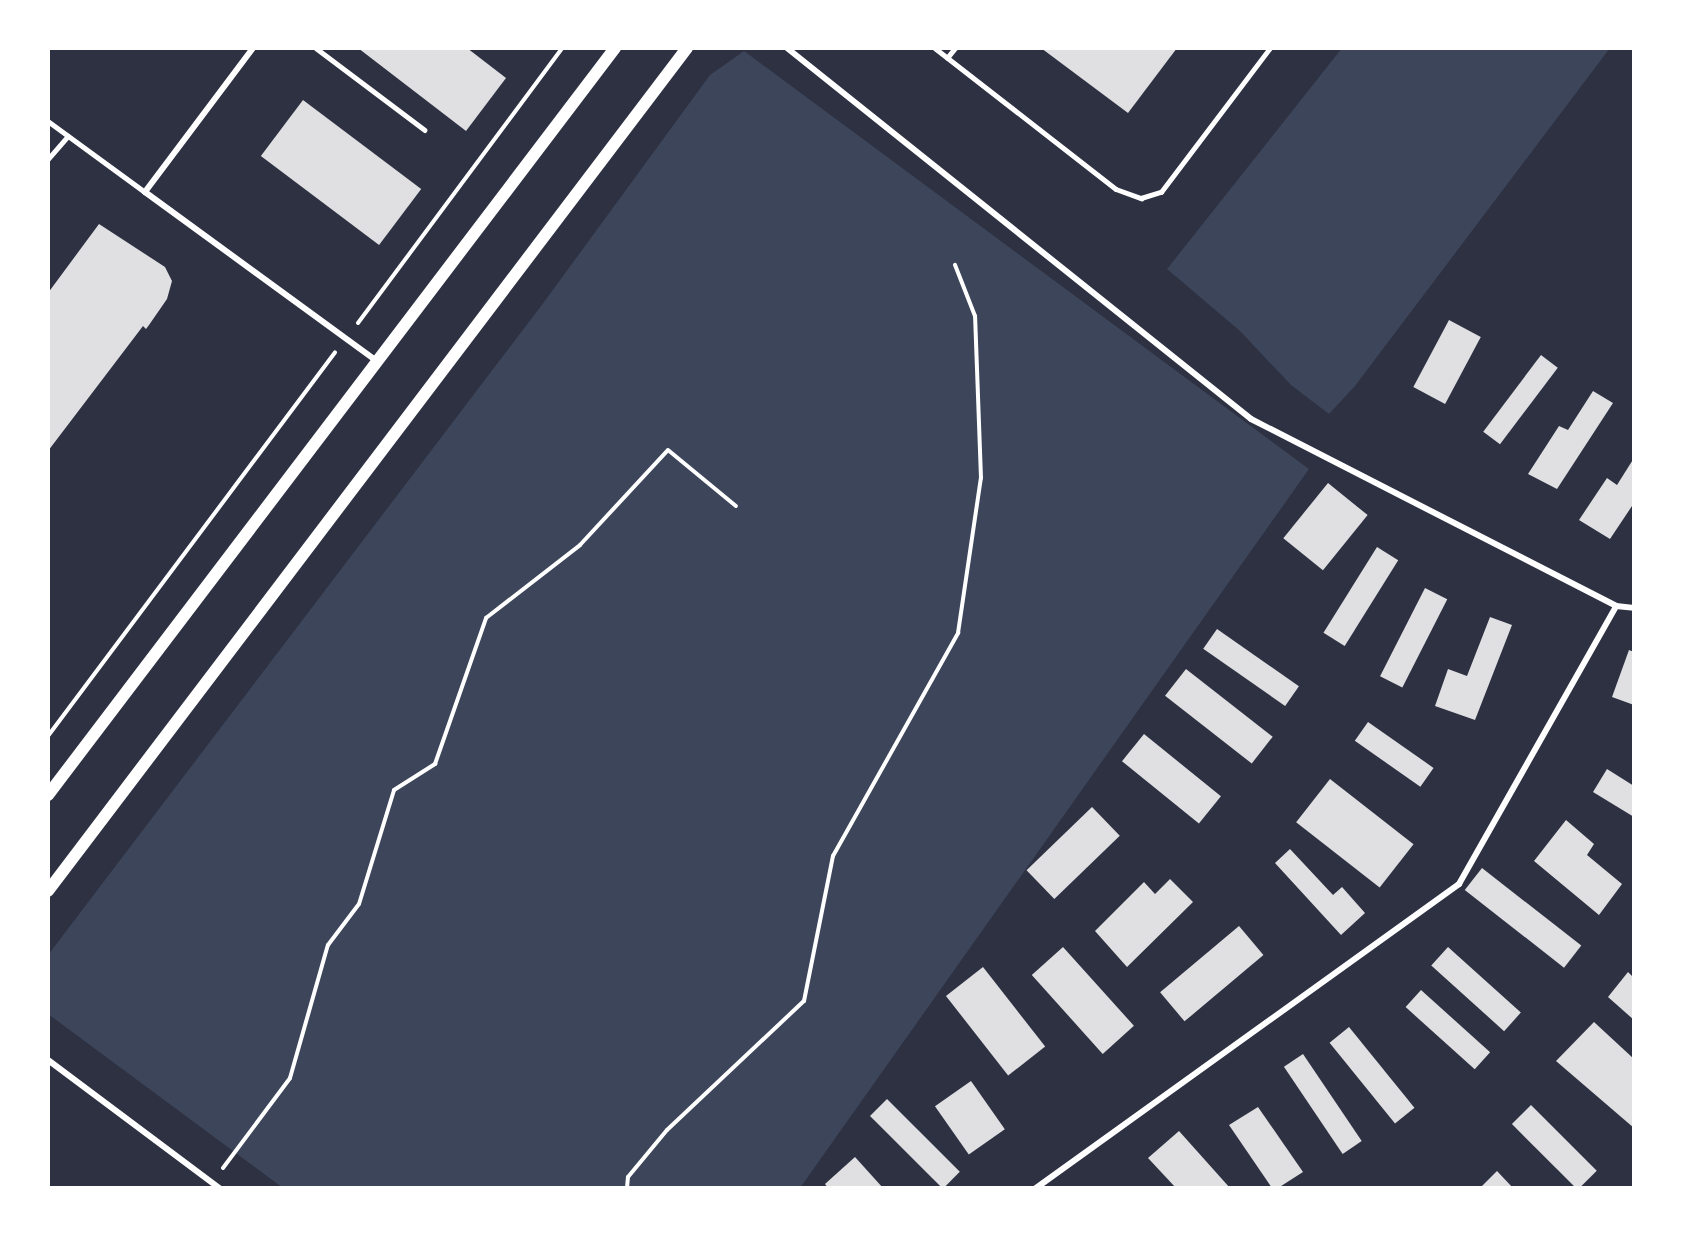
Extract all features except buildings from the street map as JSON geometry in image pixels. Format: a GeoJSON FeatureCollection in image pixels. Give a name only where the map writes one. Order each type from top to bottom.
{"type":"FeatureCollection","features":[{"type":"Feature","properties":{"kind":"main road"},"geometry":{"type":"LineString","coordinates":[[48,795],[615,48]]}},
{"type":"Feature","properties":{"kind":"main road"},"geometry":{"type":"LineString","coordinates":[[48,891],[687,48]]}},
{"type":"Feature","properties":{"kind":"street"},"geometry":{"type":"LineString","coordinates":[[253,48],[145,192],[377,361]]}},
{"type":"Feature","properties":{"kind":"street"},"geometry":{"type":"LineString","coordinates":[[787,48],[1251,419],[1616,606],[1634,608]]}},
{"type":"Feature","properties":{"kind":"street"},"geometry":{"type":"LineString","coordinates":[[1036,1188],[1459,884],[1616,606]]}},
{"type":"Feature","properties":{"kind":"street"},"geometry":{"type":"LineString","coordinates":[[48,1060],[219,1188]]}},
{"type":"Feature","properties":{"kind":"lane"},"geometry":{"type":"LineString","coordinates":[[316,48],[425,130]]}},
{"type":"Feature","properties":{"kind":"lane"},"geometry":{"type":"LineString","coordinates":[[935,48],[1116,189],[1141,198],[1161,192],[1270,48]]}},
{"type":"Feature","properties":{"kind":"lane"},"geometry":{"type":"LineString","coordinates":[[947,58],[955,48]]}},
{"type":"Feature","properties":{"kind":"lane"},"geometry":{"type":"LineString","coordinates":[[48,121],[145,192]]}},
{"type":"Feature","properties":{"kind":"lane"},"geometry":{"type":"LineString","coordinates":[[48,159],[68,136]]}},
{"type":"Feature","properties":{"kind":"path"},"geometry":{"type":"LineString","coordinates":[[48,736],[562,48]]}},
{"type":"Feature","properties":{"kind":"path"},"geometry":{"type":"LineString","coordinates":[[627,1188],[628,1177],[667,1130],[804,1001],[833,856],[958,633],[981,478],[975,316],[955,265]]}},
{"type":"Feature","properties":{"kind":"path"},"geometry":{"type":"LineString","coordinates":[[211,1182],[290,1078],[328,945],[359,904],[394,790],[435,764],[486,618],[580,545],[668,450],[736,506]]}},
{"type":"Feature","properties":{"kind":"shaded area"},"geometry":{"type":"Polygon","coordinates":[[[1342,48],[1610,48],[1355,386],[1329,414],[1291,385],[1240,331],[1167,269],[1342,48]]]}},
{"type":"Feature","properties":{"kind":"shaded area"},"geometry":{"type":"Polygon","coordinates":[[[744,51],[1309,469],[800,1188],[283,1188],[48,1014],[48,955],[544,302],[710,75],[744,51]]]}}]}
